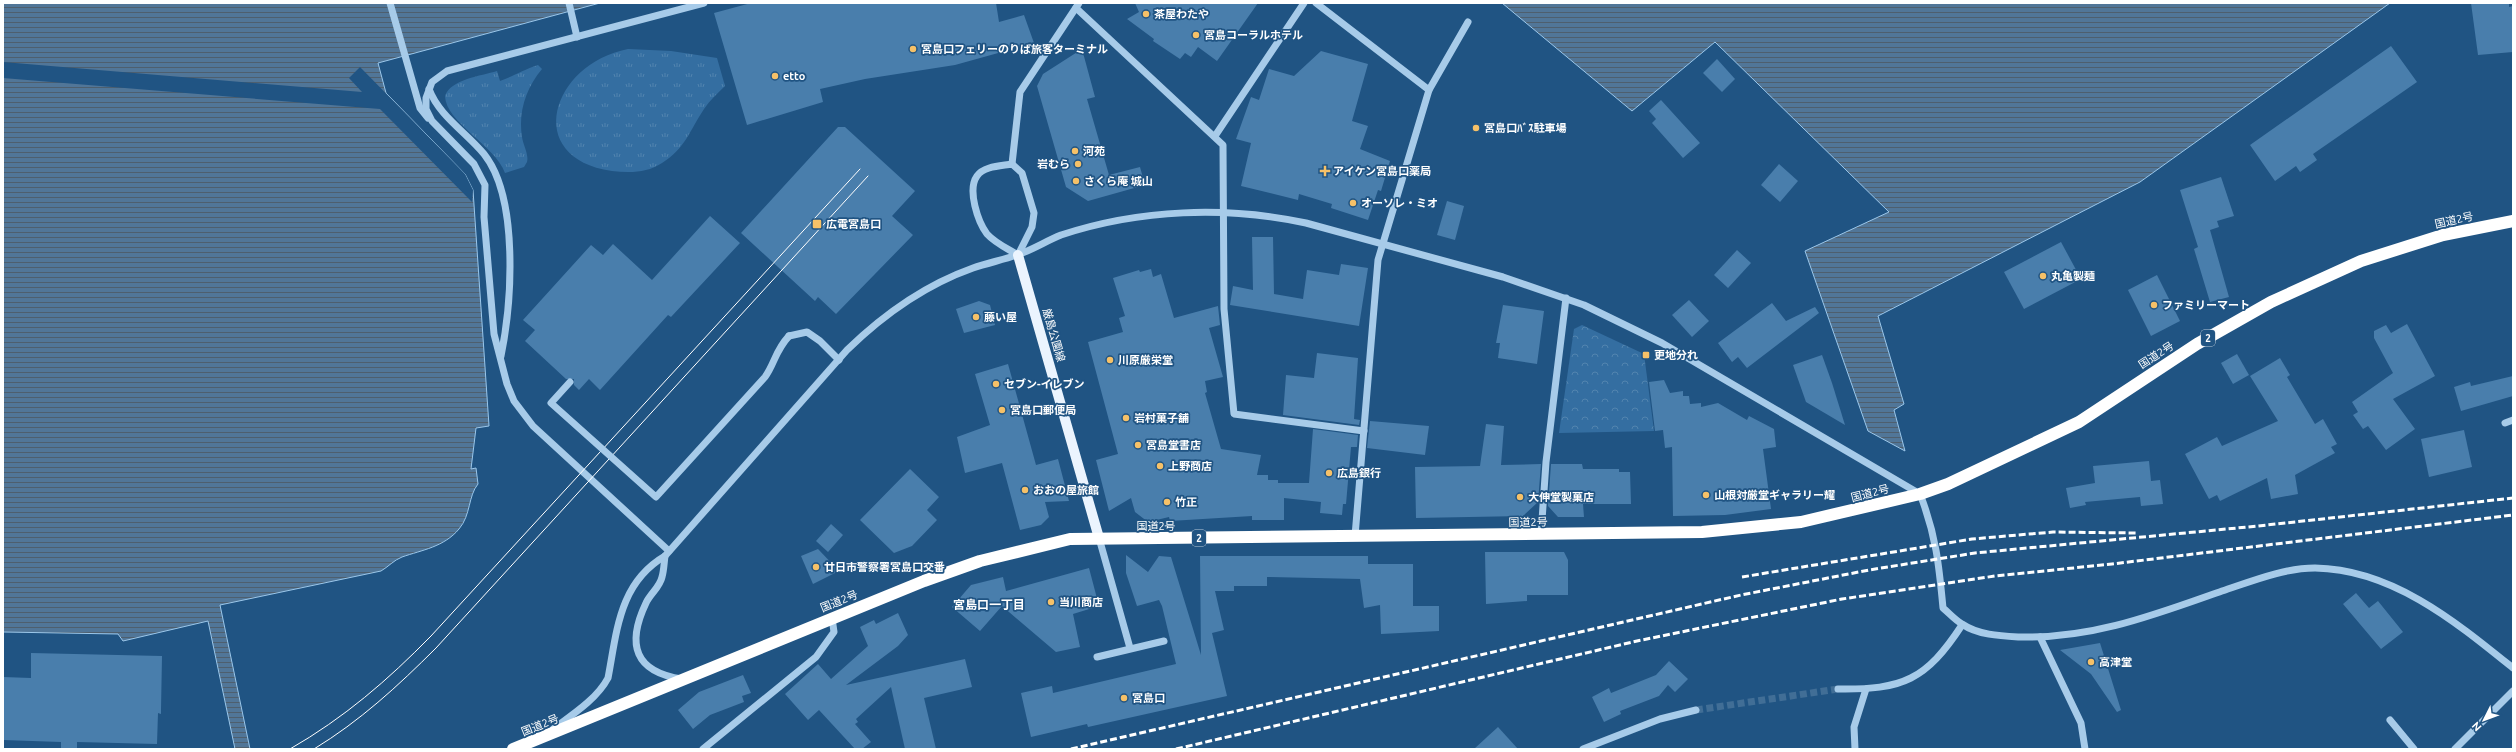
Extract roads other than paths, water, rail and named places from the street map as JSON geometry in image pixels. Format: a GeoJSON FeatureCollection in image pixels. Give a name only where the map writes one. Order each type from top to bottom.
{"type":"FeatureCollection","features":[{"type":"Feature","properties":{"kind":"highway","name":"国道2号"},"geometry":{"type":"LineString","coordinates":[[513,749],[924,580],[980,561],[1070,539],[1541,535],[1702,532],[1779,526],[1920,494],[2005,459],[2079,422],[2197,344],[2271,302],[2361,261],[2443,235],[2513,221]]}},
{"type":"Feature","properties":{"kind":"main road","name":"厳島公園線"},"geometry":{"type":"LineString","coordinates":[[1018,255],[1099,538]]}},
{"type":"Feature","properties":{"kind":"street"},"geometry":{"type":"LineString","coordinates":[[390,3],[420,108],[474,164],[485,185],[484,217],[494,334],[501,356],[507,384],[524,416],[667,553]]}},
{"type":"Feature","properties":{"kind":"street"},"geometry":{"type":"LineString","coordinates":[[569,3],[577,37]]}},
{"type":"Feature","properties":{"kind":"street"},"geometry":{"type":"LineString","coordinates":[[432,121],[426,109],[429,89],[438,75],[447,71],[704,3]]}},
{"type":"Feature","properties":{"kind":"street"},"geometry":{"type":"LineString","coordinates":[[1215,136],[1304,3]]}},
{"type":"Feature","properties":{"kind":"street"},"geometry":{"type":"LineString","coordinates":[[1316,3],[1429,90]]}},
{"type":"Feature","properties":{"kind":"street"},"geometry":{"type":"LineString","coordinates":[[1012,164],[1020,92],[1077,6],[1215,136],[1222,145],[1224,310],[1234,414],[1364,431]]}},
{"type":"Feature","properties":{"kind":"street"},"geometry":{"type":"LineString","coordinates":[[1355,536],[1378,260],[1429,90],[1468,22]]}},
{"type":"Feature","properties":{"kind":"street"},"geometry":{"type":"LineString","coordinates":[[429,89],[433,101],[484,154],[496,172],[503,193],[510,277],[501,356]]}},
{"type":"Feature","properties":{"kind":"street"},"geometry":{"type":"LineString","coordinates":[[1012,164],[1022,173],[1034,213],[1032,227],[1018,255]]}},
{"type":"Feature","properties":{"kind":"street"},"geometry":{"type":"LineString","coordinates":[[1012,164],[987,169],[978,175],[973,185],[974,198],[982,224],[988,234],[1018,255]]}},
{"type":"Feature","properties":{"kind":"street"},"geometry":{"type":"LineString","coordinates":[[536,740],[590,701],[605,685],[608,678],[619,617],[625,603],[642,575],[652,563],[667,553],[839,360],[880,319],[918,294],[974,268],[1018,255],[1059,236],[1114,221],[1178,214],[1223,212],[1276,217],[1383,244],[1503,277],[1566,298],[1624,323],[1662,343],[1920,494],[1932,523],[1939,559],[1943,608],[1962,625],[1999,636],[2040,637],[2078,634],[2119,626],[2269,575],[2315,568],[2356,574],[2415,597],[2464,629],[2513,668]]}},
{"type":"Feature","properties":{"kind":"street"},"geometry":{"type":"LineString","coordinates":[[1541,535],[1546,462],[1566,298]]}},
{"type":"Feature","properties":{"kind":"street"},"geometry":{"type":"LineString","coordinates":[[570,382],[551,403],[656,498],[765,377],[770,370],[776,352],[789,336],[807,332],[820,341],[839,360]]}},
{"type":"Feature","properties":{"kind":"street"},"geometry":{"type":"LineString","coordinates":[[2505,423],[2513,420]]}},
{"type":"Feature","properties":{"kind":"street"},"geometry":{"type":"LineString","coordinates":[[1099,538],[1130,648]]}},
{"type":"Feature","properties":{"kind":"street"},"geometry":{"type":"LineString","coordinates":[[667,553],[662,579],[646,603],[640,620],[637,649],[641,660],[649,668],[666,676],[685,679]]}},
{"type":"Feature","properties":{"kind":"street"},"geometry":{"type":"LineString","coordinates":[[703,749],[816,657],[834,632],[832,618]]}},
{"type":"Feature","properties":{"kind":"street"},"geometry":{"type":"LineString","coordinates":[[1838,689],[1866,689],[1898,685],[1924,671],[1945,651],[1962,625]]}},
{"type":"Feature","properties":{"kind":"street"},"geometry":{"type":"LineString","coordinates":[[2040,637],[2081,723],[2084,749]]}},
{"type":"Feature","properties":{"kind":"street"},"geometry":{"type":"LineString","coordinates":[[1097,657],[1164,641]]}},
{"type":"Feature","properties":{"kind":"street"},"geometry":{"type":"LineString","coordinates":[[1856,749],[1854,727],[1866,689]]}},
{"type":"Feature","properties":{"kind":"street"},"geometry":{"type":"LineString","coordinates":[[2455,749],[2513,691]]}},
{"type":"Feature","properties":{"kind":"street"},"geometry":{"type":"LineString","coordinates":[[1583,749],[1660,719],[1696,710]]}},
{"type":"Feature","properties":{"kind":"street"},"geometry":{"type":"LineString","coordinates":[[2390,720],[2414,749]]}},
{"type":"Feature","properties":{"kind":"street"},"geometry":{"type":"LineString","coordinates":[[1602,742],[1605,749]]}},
{"type":"Feature","properties":{"kind":"tunnel"},"geometry":{"type":"LineString","coordinates":[[1696,710],[1838,689]]}},
{"type":"Feature","properties":{"kind":"tram line"},"geometry":{"type":"LineString","coordinates":[[290,749],[329,724],[365,697],[382,683],[431,636],[860,169]]}},
{"type":"Feature","properties":{"kind":"tram line"},"geometry":{"type":"LineString","coordinates":[[314,749],[363,715],[436,648],[868,176]]}},
{"type":"Feature","properties":{"kind":"railway"},"geometry":{"type":"LineString","coordinates":[[1071,749],[1741,595],[1869,570],[1975,553],[2258,526],[2513,498]]}},
{"type":"Feature","properties":{"kind":"railway"},"geometry":{"type":"LineString","coordinates":[[1176,749],[1637,641],[1842,599],[1995,576],[2112,564],[2513,515]]}},
{"type":"Feature","properties":{"kind":"railway"},"geometry":{"type":"LineString","coordinates":[[1742,577],[1972,539],[2053,532],[2136,533]]}},
{"type":"Feature","properties":{"kind":"place","name":"茶屋わたや"},"geometry":{"type":"Point","coordinates":[1146,14]}},
{"type":"Feature","properties":{"kind":"place","name":"宮島コーラルホテル"},"geometry":{"type":"Point","coordinates":[1196,35]}},
{"type":"Feature","properties":{"kind":"place","name":"宮島口フェリーのりば旅客ターミナル"},"geometry":{"type":"Point","coordinates":[913,49]}},
{"type":"Feature","properties":{"kind":"place","name":"etto"},"geometry":{"type":"Point","coordinates":[775,76]}},
{"type":"Feature","properties":{"kind":"place","name":"宮島口ﾊﾞｽ駐車場"},"geometry":{"type":"Point","coordinates":[1476,128]}},
{"type":"Feature","properties":{"kind":"place","name":"河苑"},"geometry":{"type":"Point","coordinates":[1075,151]}},
{"type":"Feature","properties":{"kind":"place","name":"岩むら"},"geometry":{"type":"Point","coordinates":[1078,164]}},
{"type":"Feature","properties":{"kind":"place","name":"アイケン宮島口薬局"},"geometry":{"type":"Point","coordinates":[1325,171]}},
{"type":"Feature","properties":{"kind":"place","name":"さくら庵 城山"},"geometry":{"type":"Point","coordinates":[1076,181]}},
{"type":"Feature","properties":{"kind":"place","name":"オーソレ・ミオ"},"geometry":{"type":"Point","coordinates":[1353,203]}},
{"type":"Feature","properties":{"kind":"place","name":"広電宮島口"},"geometry":{"type":"Point","coordinates":[817,224]}},
{"type":"Feature","properties":{"kind":"place","name":"丸亀製麺"},"geometry":{"type":"Point","coordinates":[2043,276]}},
{"type":"Feature","properties":{"kind":"place","name":"ファミリーマート"},"geometry":{"type":"Point","coordinates":[2154,305]}},
{"type":"Feature","properties":{"kind":"place","name":"藤い屋"},"geometry":{"type":"Point","coordinates":[976,317]}},
{"type":"Feature","properties":{"kind":"place","name":"更地分れ"},"geometry":{"type":"Point","coordinates":[1646,355]}},
{"type":"Feature","properties":{"kind":"place","name":"川原厳栄堂"},"geometry":{"type":"Point","coordinates":[1110,360]}},
{"type":"Feature","properties":{"kind":"place","name":"セブン-イレブン"},"geometry":{"type":"Point","coordinates":[996,384]}},
{"type":"Feature","properties":{"kind":"place","name":"宮島口郵便局"},"geometry":{"type":"Point","coordinates":[1002,410]}},
{"type":"Feature","properties":{"kind":"place","name":"岩村菓子舗"},"geometry":{"type":"Point","coordinates":[1126,418]}},
{"type":"Feature","properties":{"kind":"place","name":"宮島堂書店"},"geometry":{"type":"Point","coordinates":[1138,445]}},
{"type":"Feature","properties":{"kind":"place","name":"上野商店"},"geometry":{"type":"Point","coordinates":[1160,466]}},
{"type":"Feature","properties":{"kind":"place","name":"広島銀行"},"geometry":{"type":"Point","coordinates":[1329,473]}},
{"type":"Feature","properties":{"kind":"place","name":"おおの屋旅館"},"geometry":{"type":"Point","coordinates":[1025,490]}},
{"type":"Feature","properties":{"kind":"place","name":"山根対厳堂ギャラリー耀"},"geometry":{"type":"Point","coordinates":[1706,495]}},
{"type":"Feature","properties":{"kind":"place","name":"大伸堂製菓店"},"geometry":{"type":"Point","coordinates":[1520,497]}},
{"type":"Feature","properties":{"kind":"place","name":"竹正"},"geometry":{"type":"Point","coordinates":[1167,502]}},
{"type":"Feature","properties":{"kind":"place","name":"廿日市警察署宮島口交番"},"geometry":{"type":"Point","coordinates":[816,567]}},
{"type":"Feature","properties":{"kind":"place","name":"当川商店"},"geometry":{"type":"Point","coordinates":[1051,602]}},
{"type":"Feature","properties":{"kind":"place","name":"高津堂"},"geometry":{"type":"Point","coordinates":[2091,662]}},
{"type":"Feature","properties":{"kind":"place","name":"宮島口"},"geometry":{"type":"Point","coordinates":[1124,698]}},
{"type":"Feature","properties":{"kind":"district","name":"宮島口一丁目"},"geometry":{"type":"Point","coordinates":[989,605]}}]}
